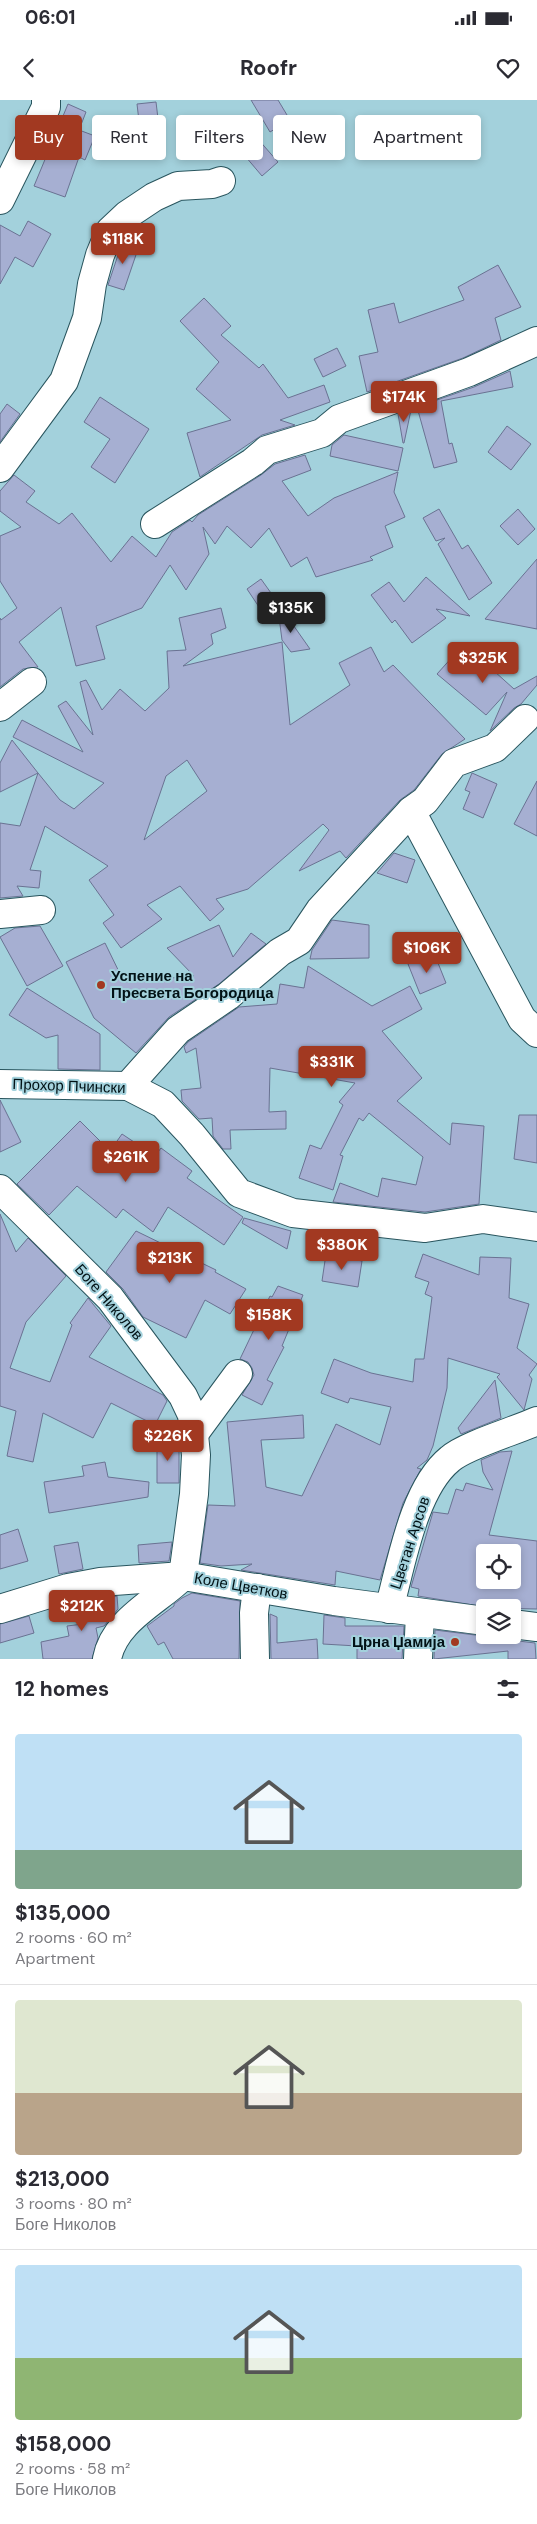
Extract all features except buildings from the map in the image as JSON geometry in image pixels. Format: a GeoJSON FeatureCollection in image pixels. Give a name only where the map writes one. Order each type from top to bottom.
{"type":"FeatureCollection","features":[{"type":"Feature","properties":{"kind":"street"},"geometry":{"type":"LineString","coordinates":[[0,200],[46,107],[46,100]]}},
{"type":"Feature","properties":{"kind":"street"},"geometry":{"type":"LineString","coordinates":[[0,468],[64,381],[86,318],[92,284],[100,255],[110,231],[127,215],[154,197],[178,186],[212,184],[220,181]]}},
{"type":"Feature","properties":{"kind":"street"},"geometry":{"type":"LineString","coordinates":[[155,524],[253,462],[267,450],[322,433],[339,419],[470,372],[537,341]]}},
{"type":"Feature","properties":{"kind":"street"},"geometry":{"type":"LineString","coordinates":[[0,707],[32,682]]}},
{"type":"Feature","properties":{"kind":"street"},"geometry":{"type":"LineString","coordinates":[[128,1086],[178,1030],[228,996],[280,952],[299,941],[320,910],[410,811],[425,801],[454,763],[495,748],[525,719]]}},
{"type":"Feature","properties":{"kind":"street"},"geometry":{"type":"LineString","coordinates":[[410,811],[522,1018],[537,1033]]}},
{"type":"Feature","properties":{"kind":"street"},"geometry":{"type":"LineString","coordinates":[[0,914],[41,910]]}},
{"type":"Feature","properties":{"kind":"street","name":"Прохор Пчински"},"geometry":{"type":"LineString","coordinates":[[0,1084],[128,1086],[163,1104],[192,1135],[239,1193],[293,1213],[425,1228],[483,1219],[537,1227]]}},
{"type":"Feature","properties":{"kind":"street","name":"Боге Николов"},"geometry":{"type":"LineString","coordinates":[[0,1189],[110,1298],[183,1396],[192,1415],[196,1431],[194,1494],[183,1576]]}},
{"type":"Feature","properties":{"kind":"street"},"geometry":{"type":"LineString","coordinates":[[196,1431],[238,1374]]}},
{"type":"Feature","properties":{"kind":"street","name":"Цветан Арсов"},"geometry":{"type":"LineString","coordinates":[[389,1609],[419,1507],[432,1481],[450,1459],[537,1421]]}},
{"type":"Feature","properties":{"kind":"street"},"geometry":{"type":"LineString","coordinates":[[107,1659],[109,1651],[120,1632],[133,1617],[183,1576]]}},
{"type":"Feature","properties":{"kind":"street","name":"Коле Цветков"},"geometry":{"type":"LineString","coordinates":[[0,1609],[68,1588],[100,1582],[183,1576],[389,1609],[476,1620]]}},
{"type":"Feature","properties":{"kind":"street"},"geometry":{"type":"LineString","coordinates":[[256,1659],[254,1613],[257,1588]]}},
{"type":"Feature","properties":{"kind":"street"},"geometry":{"type":"LineString","coordinates":[[418,1659],[420,1613]]}},
{"type":"Feature","properties":{"kind":"street"},"geometry":{"type":"LineString","coordinates":[[521,1625],[537,1627]]}},
{"type":"Feature","properties":{"kind":"place","name":"Успение на Пресвета Богородица"},"geometry":{"type":"Point","coordinates":[101,985]}},
{"type":"Feature","properties":{"kind":"place","name":"Црна Џамија"},"geometry":{"type":"Point","coordinates":[455,1642]}}]}
